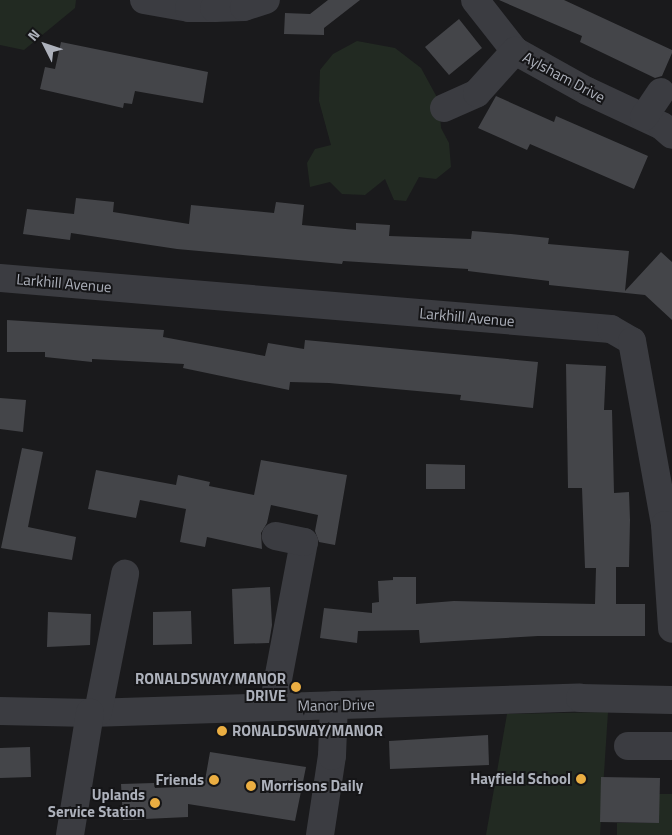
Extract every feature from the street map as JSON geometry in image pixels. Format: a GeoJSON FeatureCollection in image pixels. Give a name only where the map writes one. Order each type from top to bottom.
{"type":"FeatureCollection","features":[{"type":"Feature","properties":{"kind":"street"},"geometry":{"type":"LineString","coordinates":[[144,0],[206,8],[244,7],[266,0]]}},
{"type":"Feature","properties":{"kind":"street","name":"Aylsham Drive"},"geometry":{"type":"LineString","coordinates":[[475,0],[515,51],[587,91],[644,117],[672,135]]}},
{"type":"Feature","properties":{"kind":"street"},"geometry":{"type":"LineString","coordinates":[[444,108],[477,93],[515,51]]}},
{"type":"Feature","properties":{"kind":"street"},"geometry":{"type":"LineString","coordinates":[[644,117],[661,92]]}},
{"type":"Feature","properties":{"kind":"street","name":"Larkhill Avenue"},"geometry":{"type":"LineString","coordinates":[[4,278],[610,329],[632,341],[664,525],[672,629]]}},
{"type":"Feature","properties":{"kind":"street"},"geometry":{"type":"LineString","coordinates":[[273,706],[304,542],[276,536]]}},
{"type":"Feature","properties":{"kind":"street"},"geometry":{"type":"LineString","coordinates":[[70,835],[94,713],[125,574]]}},
{"type":"Feature","properties":{"kind":"street","name":"Manor Drive"},"geometry":{"type":"LineString","coordinates":[[0,711],[94,713],[580,698],[672,700]]}},
{"type":"Feature","properties":{"kind":"street"},"geometry":{"type":"LineString","coordinates":[[320,835],[332,756],[334,705]]}},
{"type":"Feature","properties":{"kind":"street"},"geometry":{"type":"LineString","coordinates":[[628,746],[672,746]]}},
{"type":"Feature","properties":{"kind":"shaded area"},"geometry":{"type":"Polygon","coordinates":[[[0,0],[76,0],[75,8],[24,50],[0,45],[0,0]]]}},
{"type":"Feature","properties":{"kind":"shaded area"},"geometry":{"type":"Polygon","coordinates":[[[357,41],[395,48],[421,68],[439,101],[441,128],[449,143],[451,167],[436,179],[419,177],[406,201],[394,200],[385,179],[365,195],[342,194],[330,182],[310,187],[307,163],[315,149],[331,145],[319,101],[320,70],[333,54],[357,41]]]}},
{"type":"Feature","properties":{"kind":"shaded area"},"geometry":{"type":"Polygon","coordinates":[[[608,712],[600,835],[486,835],[507,714],[608,712]]]}},
{"type":"Feature","properties":{"kind":"shaded area"},"geometry":{"type":"Polygon","coordinates":[[[659,794],[672,794],[672,835],[617,835],[617,823],[659,823],[659,794]]]}},
{"type":"Feature","properties":{"kind":"building"},"geometry":{"type":"Polygon","coordinates":[[[328,0],[360,0],[324,28],[324,35],[284,34],[285,13],[310,14],[328,0]]]}},
{"type":"Feature","properties":{"kind":"building"},"geometry":{"type":"Polygon","coordinates":[[[499,0],[564,0],[672,50],[672,53],[662,76],[655,78],[580,42],[582,36],[499,0]]]}},
{"type":"Feature","properties":{"kind":"building"},"geometry":{"type":"Polygon","coordinates":[[[459,19],[482,48],[449,75],[425,47],[459,19]]]}},
{"type":"Feature","properties":{"kind":"building"},"geometry":{"type":"Polygon","coordinates":[[[61,42],[208,72],[203,103],[135,91],[132,104],[124,103],[123,108],[40,89],[45,67],[55,69],[61,42]]]}},
{"type":"Feature","properties":{"kind":"building"},"geometry":{"type":"Polygon","coordinates":[[[496,96],[554,122],[556,116],[648,156],[634,189],[530,144],[527,150],[478,128],[496,96]]]}},
{"type":"Feature","properties":{"kind":"building"},"geometry":{"type":"Polygon","coordinates":[[[76,198],[114,202],[113,212],[189,224],[191,205],[274,213],[276,202],[304,205],[302,225],[356,230],[356,223],[390,225],[389,236],[471,239],[472,231],[511,234],[549,238],[548,244],[629,251],[625,291],[661,252],[672,262],[672,320],[645,295],[549,285],[549,281],[468,271],[468,269],[343,261],[342,264],[177,249],[71,233],[70,240],[23,234],[27,209],[74,214],[76,198]]]}},
{"type":"Feature","properties":{"kind":"building"},"geometry":{"type":"Polygon","coordinates":[[[7,320],[164,330],[163,337],[265,356],[268,343],[304,349],[305,340],[538,362],[533,408],[460,400],[461,395],[329,383],[290,382],[289,390],[183,368],[184,364],[92,359],[92,362],[45,357],[45,352],[7,352],[7,320]]]}},
{"type":"Feature","properties":{"kind":"building"},"geometry":{"type":"Polygon","coordinates":[[[566,364],[606,366],[604,410],[612,410],[614,493],[629,492],[629,567],[616,567],[616,604],[645,604],[645,636],[538,636],[420,643],[419,630],[358,631],[357,643],[320,638],[324,608],[372,613],[372,603],[379,602],[378,581],[393,580],[393,577],[416,577],[416,604],[454,601],[595,604],[596,568],[585,568],[582,488],[568,488],[566,364]]]}},
{"type":"Feature","properties":{"kind":"building"},"geometry":{"type":"Polygon","coordinates":[[[0,398],[26,400],[23,432],[0,429],[0,398]]]}},
{"type":"Feature","properties":{"kind":"building"},"geometry":{"type":"Polygon","coordinates":[[[22,448],[43,452],[28,527],[76,537],[72,560],[1,548],[22,448]]]}},
{"type":"Feature","properties":{"kind":"building"},"geometry":{"type":"Polygon","coordinates":[[[261,460],[347,475],[335,545],[319,542],[315,531],[318,515],[271,505],[267,523],[261,533],[262,549],[207,537],[205,547],[180,542],[186,509],[140,500],[136,518],[88,509],[96,470],[176,485],[178,475],[210,482],[209,486],[254,495],[261,460]]]}},
{"type":"Feature","properties":{"kind":"building"},"geometry":{"type":"Polygon","coordinates":[[[426,464],[465,465],[465,489],[426,489],[426,464]]]}},
{"type":"Feature","properties":{"kind":"building"},"geometry":{"type":"Polygon","coordinates":[[[270,587],[272,625],[269,643],[234,644],[232,589],[270,587]]]}},
{"type":"Feature","properties":{"kind":"building"},"geometry":{"type":"Polygon","coordinates":[[[191,611],[192,644],[153,645],[153,612],[191,611]]]}},
{"type":"Feature","properties":{"kind":"building"},"geometry":{"type":"Polygon","coordinates":[[[48,612],[91,614],[90,645],[47,647],[48,612]]]}},
{"type":"Feature","properties":{"kind":"building"},"geometry":{"type":"Polygon","coordinates":[[[488,735],[489,765],[390,769],[389,741],[488,735]]]}},
{"type":"Feature","properties":{"kind":"building"},"geometry":{"type":"Polygon","coordinates":[[[30,747],[31,777],[0,778],[0,748],[30,747]]]}},
{"type":"Feature","properties":{"kind":"building"},"geometry":{"type":"Polygon","coordinates":[[[210,752],[306,767],[295,821],[188,804],[188,817],[123,820],[121,784],[154,783],[155,788],[204,786],[210,752]]]}},
{"type":"Feature","properties":{"kind":"building"},"geometry":{"type":"Polygon","coordinates":[[[601,777],[660,778],[659,823],[600,822],[601,777]]]}},
{"type":"Feature","properties":{"kind":"place","name":"RONALDSWAY/MANOR DRIVE"},"geometry":{"type":"Point","coordinates":[296,687]}},
{"type":"Feature","properties":{"kind":"place","name":"RONALDSWAY/MANOR"},"geometry":{"type":"Point","coordinates":[222,731]}},
{"type":"Feature","properties":{"kind":"place","name":"Hayfield School"},"geometry":{"type":"Point","coordinates":[581,779]}},
{"type":"Feature","properties":{"kind":"place","name":"Friends"},"geometry":{"type":"Point","coordinates":[214,780]}},
{"type":"Feature","properties":{"kind":"place","name":"Morrisons Daily"},"geometry":{"type":"Point","coordinates":[251,786]}},
{"type":"Feature","properties":{"kind":"place","name":"Uplands Service Station"},"geometry":{"type":"Point","coordinates":[155,803]}}]}
